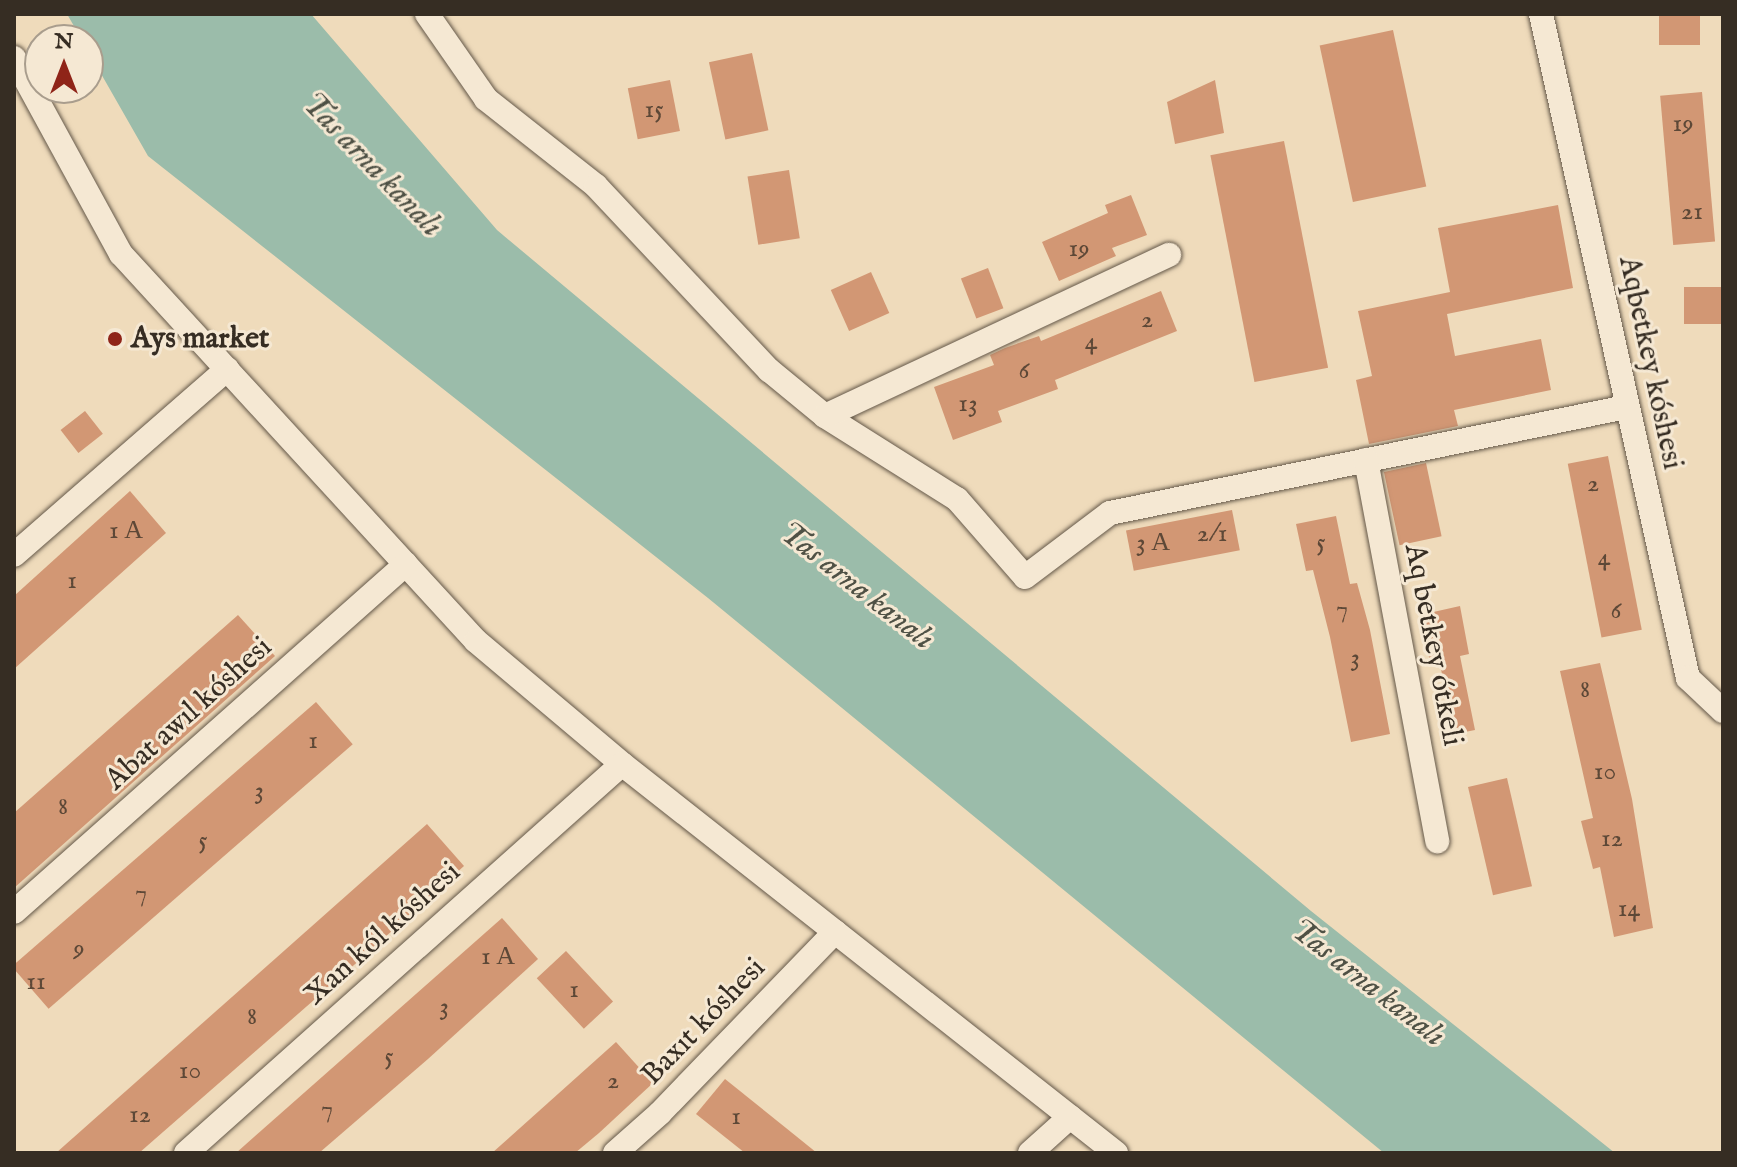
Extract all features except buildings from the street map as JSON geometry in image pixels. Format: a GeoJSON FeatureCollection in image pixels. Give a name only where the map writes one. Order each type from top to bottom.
{"type":"FeatureCollection","features":[{"type":"Feature","properties":{"kind":"street"},"geometry":{"type":"LineString","coordinates":[[427,14],[486,99],[596,186],[769,370],[825,416],[957,499],[1025,577],[1110,513],[1626,407]]}},
{"type":"Feature","properties":{"kind":"street","name":"Aqbetkey kóshesi"},"geometry":{"type":"LineString","coordinates":[[1541,14],[1688,678],[1723,711]]}},
{"type":"Feature","properties":{"kind":"street"},"geometry":{"type":"LineString","coordinates":[[14,58],[121,254],[476,641],[622,764],[1116,1153]]}},
{"type":"Feature","properties":{"kind":"street"},"geometry":{"type":"LineString","coordinates":[[825,416],[1169,255]]}},
{"type":"Feature","properties":{"kind":"street"},"geometry":{"type":"LineString","coordinates":[[14,555],[227,369]]}},
{"type":"Feature","properties":{"kind":"street","name":"Aq betkey ótkeli"},"geometry":{"type":"LineString","coordinates":[[1366,460],[1437,841]]}},
{"type":"Feature","properties":{"kind":"street","name":"Abat awıl kóshesi"},"geometry":{"type":"LineString","coordinates":[[14,912],[406,564]]}},
{"type":"Feature","properties":{"kind":"street","name":"Xan kól kóshesi"},"geometry":{"type":"LineString","coordinates":[[186,1153],[622,764]]}},
{"type":"Feature","properties":{"kind":"street","name":"Baxıt kóshesi"},"geometry":{"type":"LineString","coordinates":[[615,1153],[660,1113],[835,932]]}},
{"type":"Feature","properties":{"kind":"street"},"geometry":{"type":"LineString","coordinates":[[1030,1153],[1070,1117]]}},
{"type":"Feature","properties":{"kind":"water","name":"Tas arna kanalı"},"geometry":{"type":"Polygon","coordinates":[[[67,14],[311,14],[497,230],[1311,911],[1615,1153],[1384,1153],[708,598],[148,156],[104,79],[104,24],[73,24],[67,14]]]}},
{"type":"Feature","properties":{"kind":"place","name":"Ays market"},"geometry":{"type":"Point","coordinates":[115,339]}}]}
